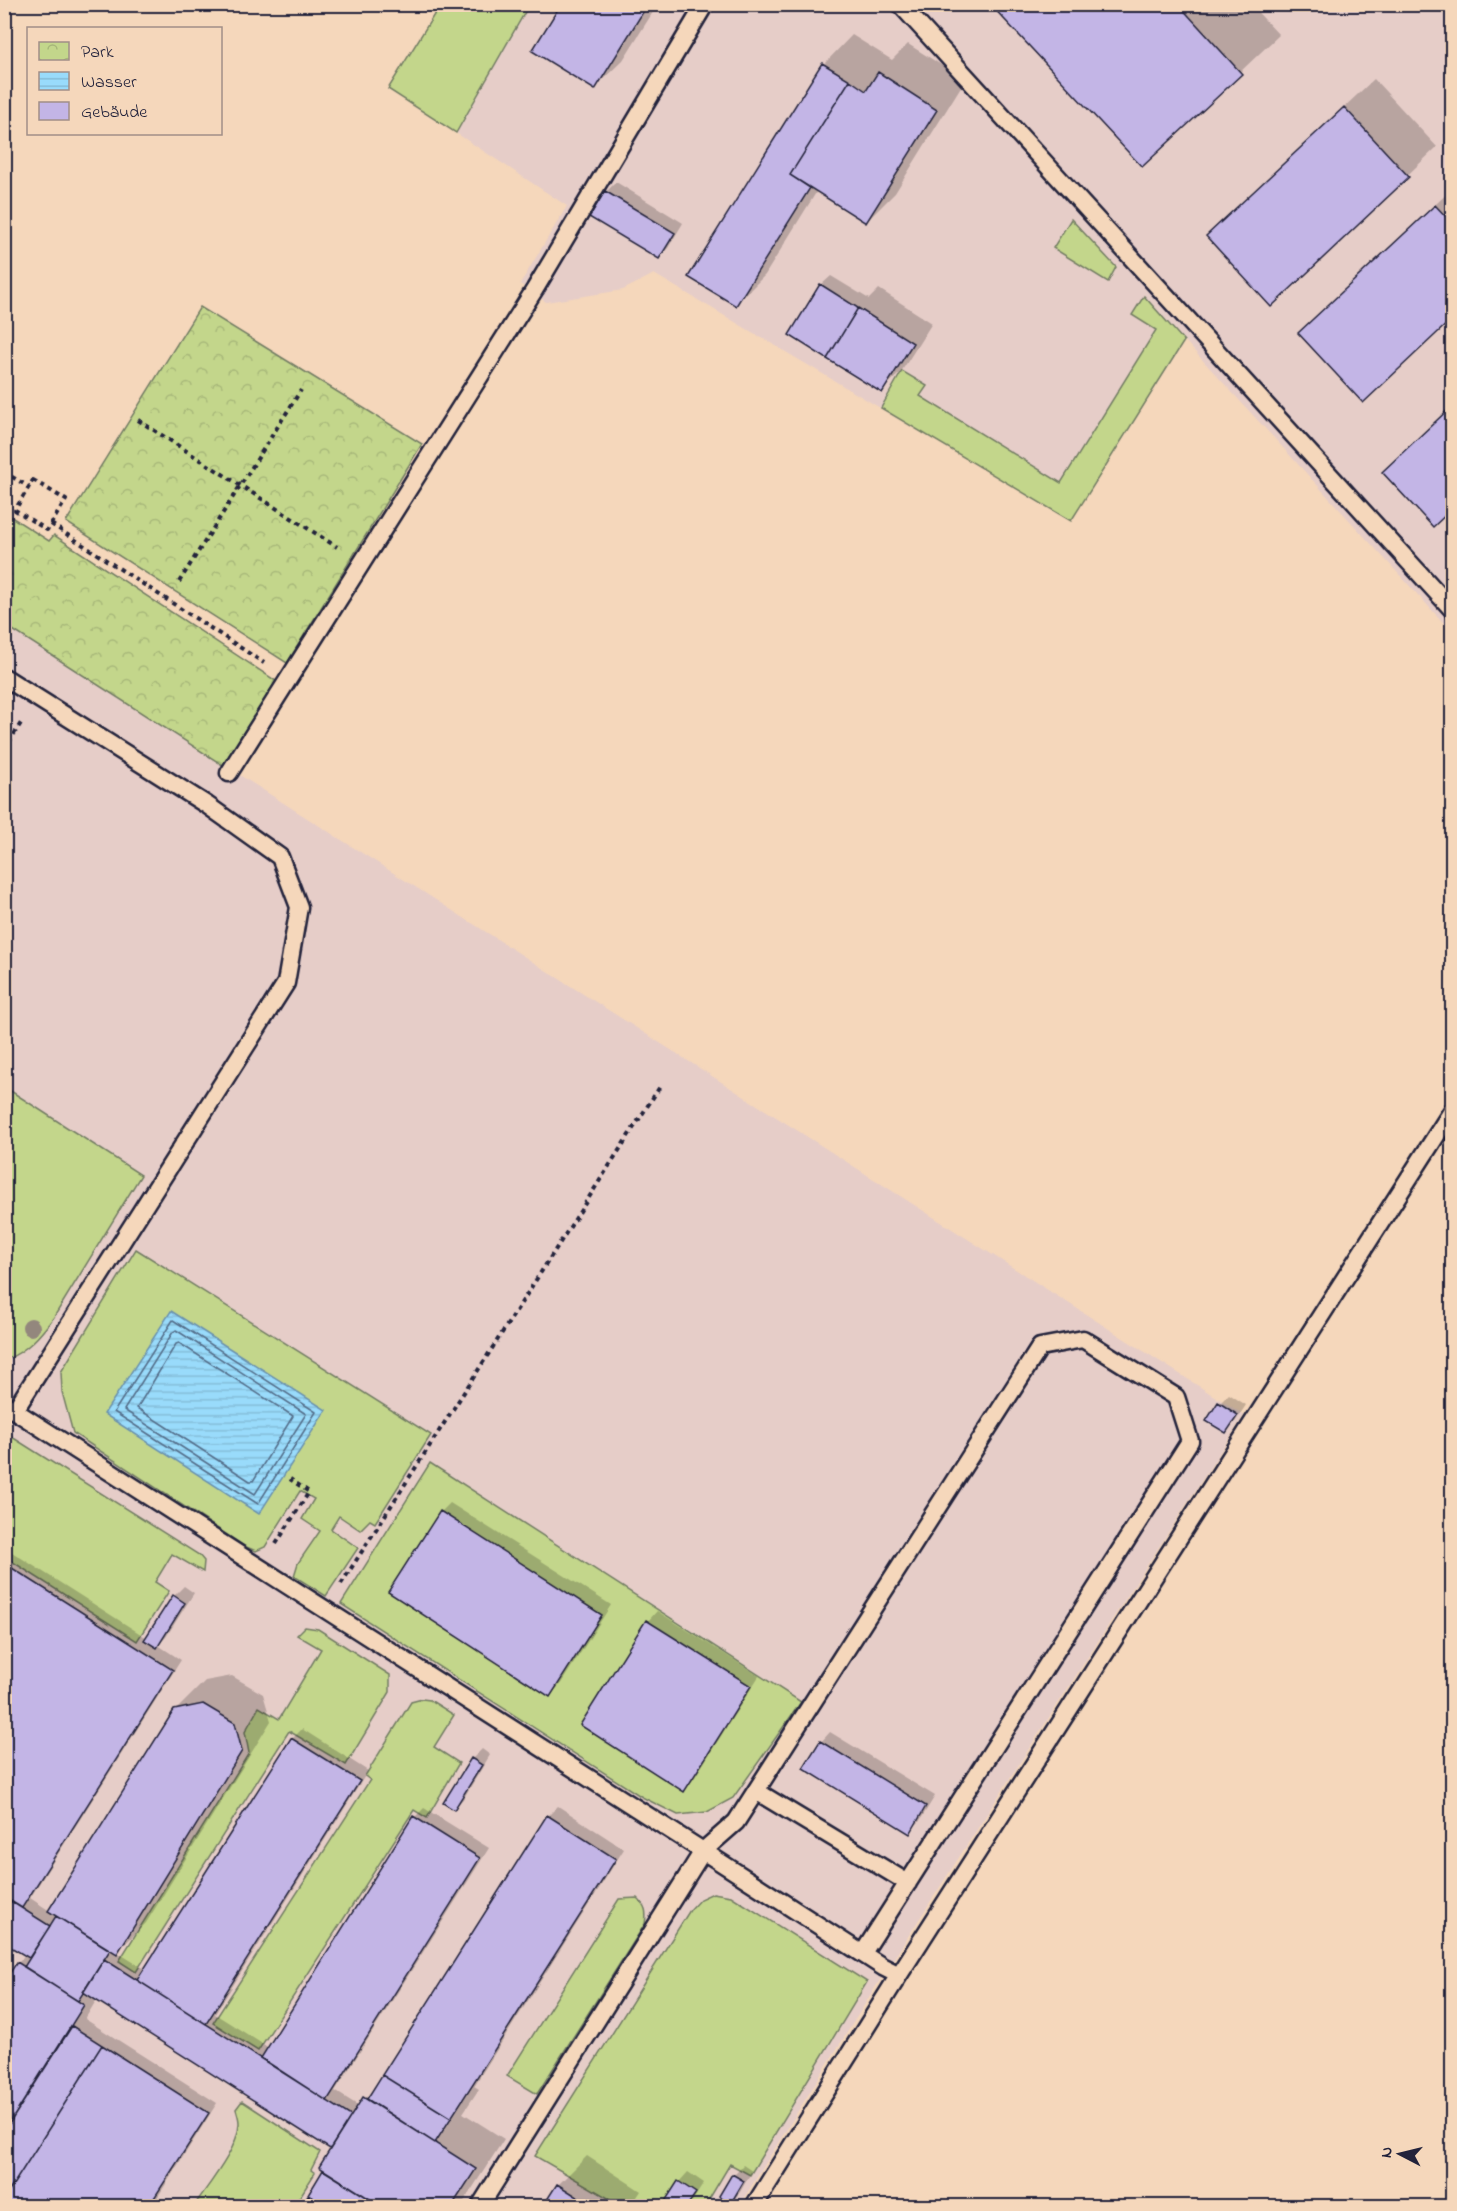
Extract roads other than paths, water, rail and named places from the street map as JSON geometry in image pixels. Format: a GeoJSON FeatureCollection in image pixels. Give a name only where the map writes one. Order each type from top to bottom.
{"type":"FeatureCollection","features":[{"type":"Feature","properties":{"kind":"lane"},"geometry":{"type":"LineString","coordinates":[[229,773],[290,680],[535,289],[705,4]]}},
{"type":"Feature","properties":{"kind":"lane"},"geometry":{"type":"LineString","coordinates":[[900,4],[1452,609]]}},
{"type":"Feature","properties":{"kind":"lane"},"geometry":{"type":"LineString","coordinates":[[4,677],[207,805],[280,857],[299,907],[286,983],[10,1407],[899,1974]]}},
{"type":"Feature","properties":{"kind":"lane"},"geometry":{"type":"LineString","coordinates":[[754,2206],[899,1974],[1452,1111]]}},
{"type":"Feature","properties":{"kind":"lane"},"geometry":{"type":"LineString","coordinates":[[480,2206],[703,1851],[736,1822],[1040,1347],[1083,1339],[1176,1397],[1190,1441],[863,1953]]}},
{"type":"Feature","properties":{"kind":"lane"},"geometry":{"type":"LineString","coordinates":[[756,1791],[908,1883]]}},
{"type":"Feature","properties":{"kind":"water"},"geometry":{"type":"Polygon","coordinates":[[[171,1311],[326,1410],[259,1514],[104,1414],[171,1311]]]}}]}
